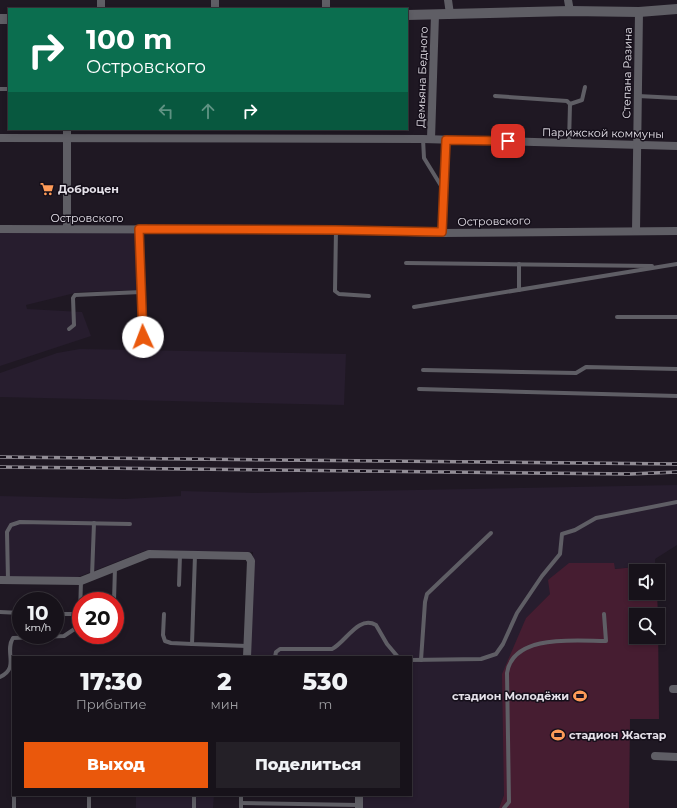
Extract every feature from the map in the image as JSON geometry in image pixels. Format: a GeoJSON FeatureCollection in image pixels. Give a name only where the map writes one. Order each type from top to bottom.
{"type":"FeatureCollection","features":[{"type":"Feature","properties":{"kind":"street"},"geometry":{"type":"LineString","coordinates":[[448,0],[450,14]]}},
{"type":"Feature","properties":{"kind":"street"},"geometry":{"type":"LineString","coordinates":[[568,0],[570,11]]}},
{"type":"Feature","properties":{"kind":"street"},"geometry":{"type":"LineString","coordinates":[[408,15],[570,11],[639,12],[677,9]]}},
{"type":"Feature","properties":{"kind":"street","name":"Степана Разина"},"geometry":{"type":"LineString","coordinates":[[636,230],[639,12]]}},
{"type":"Feature","properties":{"kind":"street","name":"Демьяна Бедного"},"geometry":{"type":"LineString","coordinates":[[427,139],[435,15]]}},
{"type":"Feature","properties":{"kind":"street"},"geometry":{"type":"LineString","coordinates":[[67,130],[67,229]]}},
{"type":"Feature","properties":{"kind":"street","name":"Парижской коммуны"},"geometry":{"type":"LineString","coordinates":[[0,138],[427,139],[677,146]]}},
{"type":"Feature","properties":{"kind":"street"},"geometry":{"type":"LineString","coordinates":[[442,232],[446,140]]}},
{"type":"Feature","properties":{"kind":"street","name":"Островского"},"geometry":{"type":"LineString","coordinates":[[0,229],[336,230],[442,232],[677,231]]}},
{"type":"Feature","properties":{"kind":"street"},"geometry":{"type":"LineString","coordinates":[[4,580],[81,580],[146,554],[250,557],[247,656]]}},
{"type":"Feature","properties":{"kind":"street"},"geometry":{"type":"LineString","coordinates":[[655,756],[677,757]]}},
{"type":"Feature","properties":{"kind":"lane"},"geometry":{"type":"LineString","coordinates":[[495,96],[562,100],[570,104],[582,100],[585,87]]}},
{"type":"Feature","properties":{"kind":"lane"},"geometry":{"type":"LineString","coordinates":[[638,96],[677,98]]}},
{"type":"Feature","properties":{"kind":"lane"},"geometry":{"type":"LineString","coordinates":[[569,143],[570,104]]}},
{"type":"Feature","properties":{"kind":"lane"},"geometry":{"type":"LineString","coordinates":[[427,139],[424,158],[444,191]]}},
{"type":"Feature","properties":{"kind":"lane"},"geometry":{"type":"LineString","coordinates":[[139,229],[144,354]]}},
{"type":"Feature","properties":{"kind":"lane"},"geometry":{"type":"LineString","coordinates":[[336,230],[335,291],[339,294],[369,296]]}},
{"type":"Feature","properties":{"kind":"lane"},"geometry":{"type":"LineString","coordinates":[[406,263],[664,266]]}},
{"type":"Feature","properties":{"kind":"lane"},"geometry":{"type":"LineString","coordinates":[[519,264],[519,290]]}},
{"type":"Feature","properties":{"kind":"lane"},"geometry":{"type":"LineString","coordinates":[[414,308],[677,264]]}},
{"type":"Feature","properties":{"kind":"lane"},"geometry":{"type":"LineString","coordinates":[[68,329],[74,325],[73,298],[75,295],[141,292]]}},
{"type":"Feature","properties":{"kind":"lane"},"geometry":{"type":"LineString","coordinates":[[617,317],[677,317]]}},
{"type":"Feature","properties":{"kind":"lane"},"geometry":{"type":"LineString","coordinates":[[423,370],[576,373],[586,367],[677,369]]}},
{"type":"Feature","properties":{"kind":"lane"},"geometry":{"type":"LineString","coordinates":[[419,390],[677,396]]}},
{"type":"Feature","properties":{"kind":"lane"},"geometry":{"type":"LineString","coordinates":[[412,660],[481,659],[496,654],[503,644],[517,613],[542,576],[560,554],[562,534],[575,530],[596,518],[677,502]]}},
{"type":"Feature","properties":{"kind":"lane"},"geometry":{"type":"LineString","coordinates":[[4,580],[7,532],[11,525],[20,522],[130,524]]}},
{"type":"Feature","properties":{"kind":"lane"},"geometry":{"type":"LineString","coordinates":[[92,576],[94,523]]}},
{"type":"Feature","properties":{"kind":"lane"},"geometry":{"type":"LineString","coordinates":[[421,660],[425,602],[427,594],[491,533]]}},
{"type":"Feature","properties":{"kind":"lane"},"geometry":{"type":"LineString","coordinates":[[179,585],[180,554]]}},
{"type":"Feature","properties":{"kind":"lane"},"geometry":{"type":"LineString","coordinates":[[192,644],[195,555]]}},
{"type":"Feature","properties":{"kind":"lane"},"geometry":{"type":"LineString","coordinates":[[114,592],[115,566]]}},
{"type":"Feature","properties":{"kind":"lane"},"geometry":{"type":"LineString","coordinates":[[81,580],[81,592]]}},
{"type":"Feature","properties":{"kind":"lane"},"geometry":{"type":"LineString","coordinates":[[0,612],[12,613]]}},
{"type":"Feature","properties":{"kind":"lane"},"geometry":{"type":"LineString","coordinates":[[164,614],[163,635],[165,641],[170,643],[247,646]]}},
{"type":"Feature","properties":{"kind":"lane"},"geometry":{"type":"LineString","coordinates":[[504,808],[509,802],[507,673],[512,659],[518,652],[538,644],[555,641],[606,640],[604,614]]}},
{"type":"Feature","properties":{"kind":"lane"},"geometry":{"type":"LineString","coordinates":[[275,656],[276,651],[280,649],[332,649],[358,626],[367,622],[376,625],[387,644],[397,656]]}},
{"type":"Feature","properties":{"kind":"lane"},"geometry":{"type":"LineString","coordinates":[[0,677],[7,673],[10,669],[11,642],[13,638],[64,636],[72,631]]}},
{"type":"Feature","properties":{"kind":"lane"},"geometry":{"type":"LineString","coordinates":[[14,796],[14,808]]}},
{"type":"Feature","properties":{"kind":"lane"},"geometry":{"type":"LineString","coordinates":[[89,796],[89,808]]}},
{"type":"Feature","properties":{"kind":"lane"},"geometry":{"type":"LineString","coordinates":[[194,796],[194,808]]}},
{"type":"Feature","properties":{"kind":"lane"},"geometry":{"type":"LineString","coordinates":[[241,806],[359,806]]}},
{"type":"Feature","properties":{"kind":"shaded area"},"geometry":{"type":"Polygon","coordinates":[[[0,233],[137,233],[139,290],[79,292],[26,305],[27,309],[82,312],[91,336],[0,366],[0,233]]]}},
{"type":"Feature","properties":{"kind":"shaded area"},"geometry":{"type":"Polygon","coordinates":[[[80,349],[346,354],[344,405],[0,397],[0,373],[57,353],[80,349]]]}},
{"type":"Feature","properties":{"kind":"shaded area"},"geometry":{"type":"Polygon","coordinates":[[[677,485],[677,545],[655,559],[655,564],[629,564],[629,568],[614,569],[613,563],[598,564],[550,594],[526,618],[504,795],[499,808],[362,808],[363,796],[412,796],[412,656],[249,656],[253,552],[147,550],[78,577],[0,577],[0,496],[125,499],[181,496],[181,491],[255,493],[677,485]]]}},
{"type":"Feature","properties":{"kind":"shaded area","name":"стадион Молодёжи"},"geometry":{"type":"Polygon","coordinates":[[[569,563],[614,563],[615,569],[629,568],[629,600],[657,600],[658,608],[629,608],[629,644],[658,644],[659,719],[630,719],[629,808],[499,808],[504,795],[502,674],[526,618],[550,594],[548,580],[569,563]]]}},
{"type":"Feature","properties":{"kind":"shaded area"},"geometry":{"type":"Polygon","coordinates":[[[136,796],[214,796],[213,808],[136,808],[136,796]]]}},
{"type":"Feature","properties":{"kind":"railway"},"geometry":{"type":"LineString","coordinates":[[0,457],[677,464]]}},
{"type":"Feature","properties":{"kind":"railway"},"geometry":{"type":"LineString","coordinates":[[0,467],[630,474],[677,472]]}},
{"type":"Feature","properties":{"kind":"place","name":"Доброцен"},"geometry":{"type":"Point","coordinates":[47,189]}},
{"type":"Feature","properties":{"kind":"place","name":"стадион Молодёжи"},"geometry":{"type":"Point","coordinates":[580,696]}},
{"type":"Feature","properties":{"kind":"place","name":"стадион Жастар"},"geometry":{"type":"Point","coordinates":[558,735]}},
{"type":"Feature","properties":{"kind":"route"},"geometry":{"type":"LineString","coordinates":[[143,337],[139,229],[442,232],[446,140],[508,141]]}}]}
